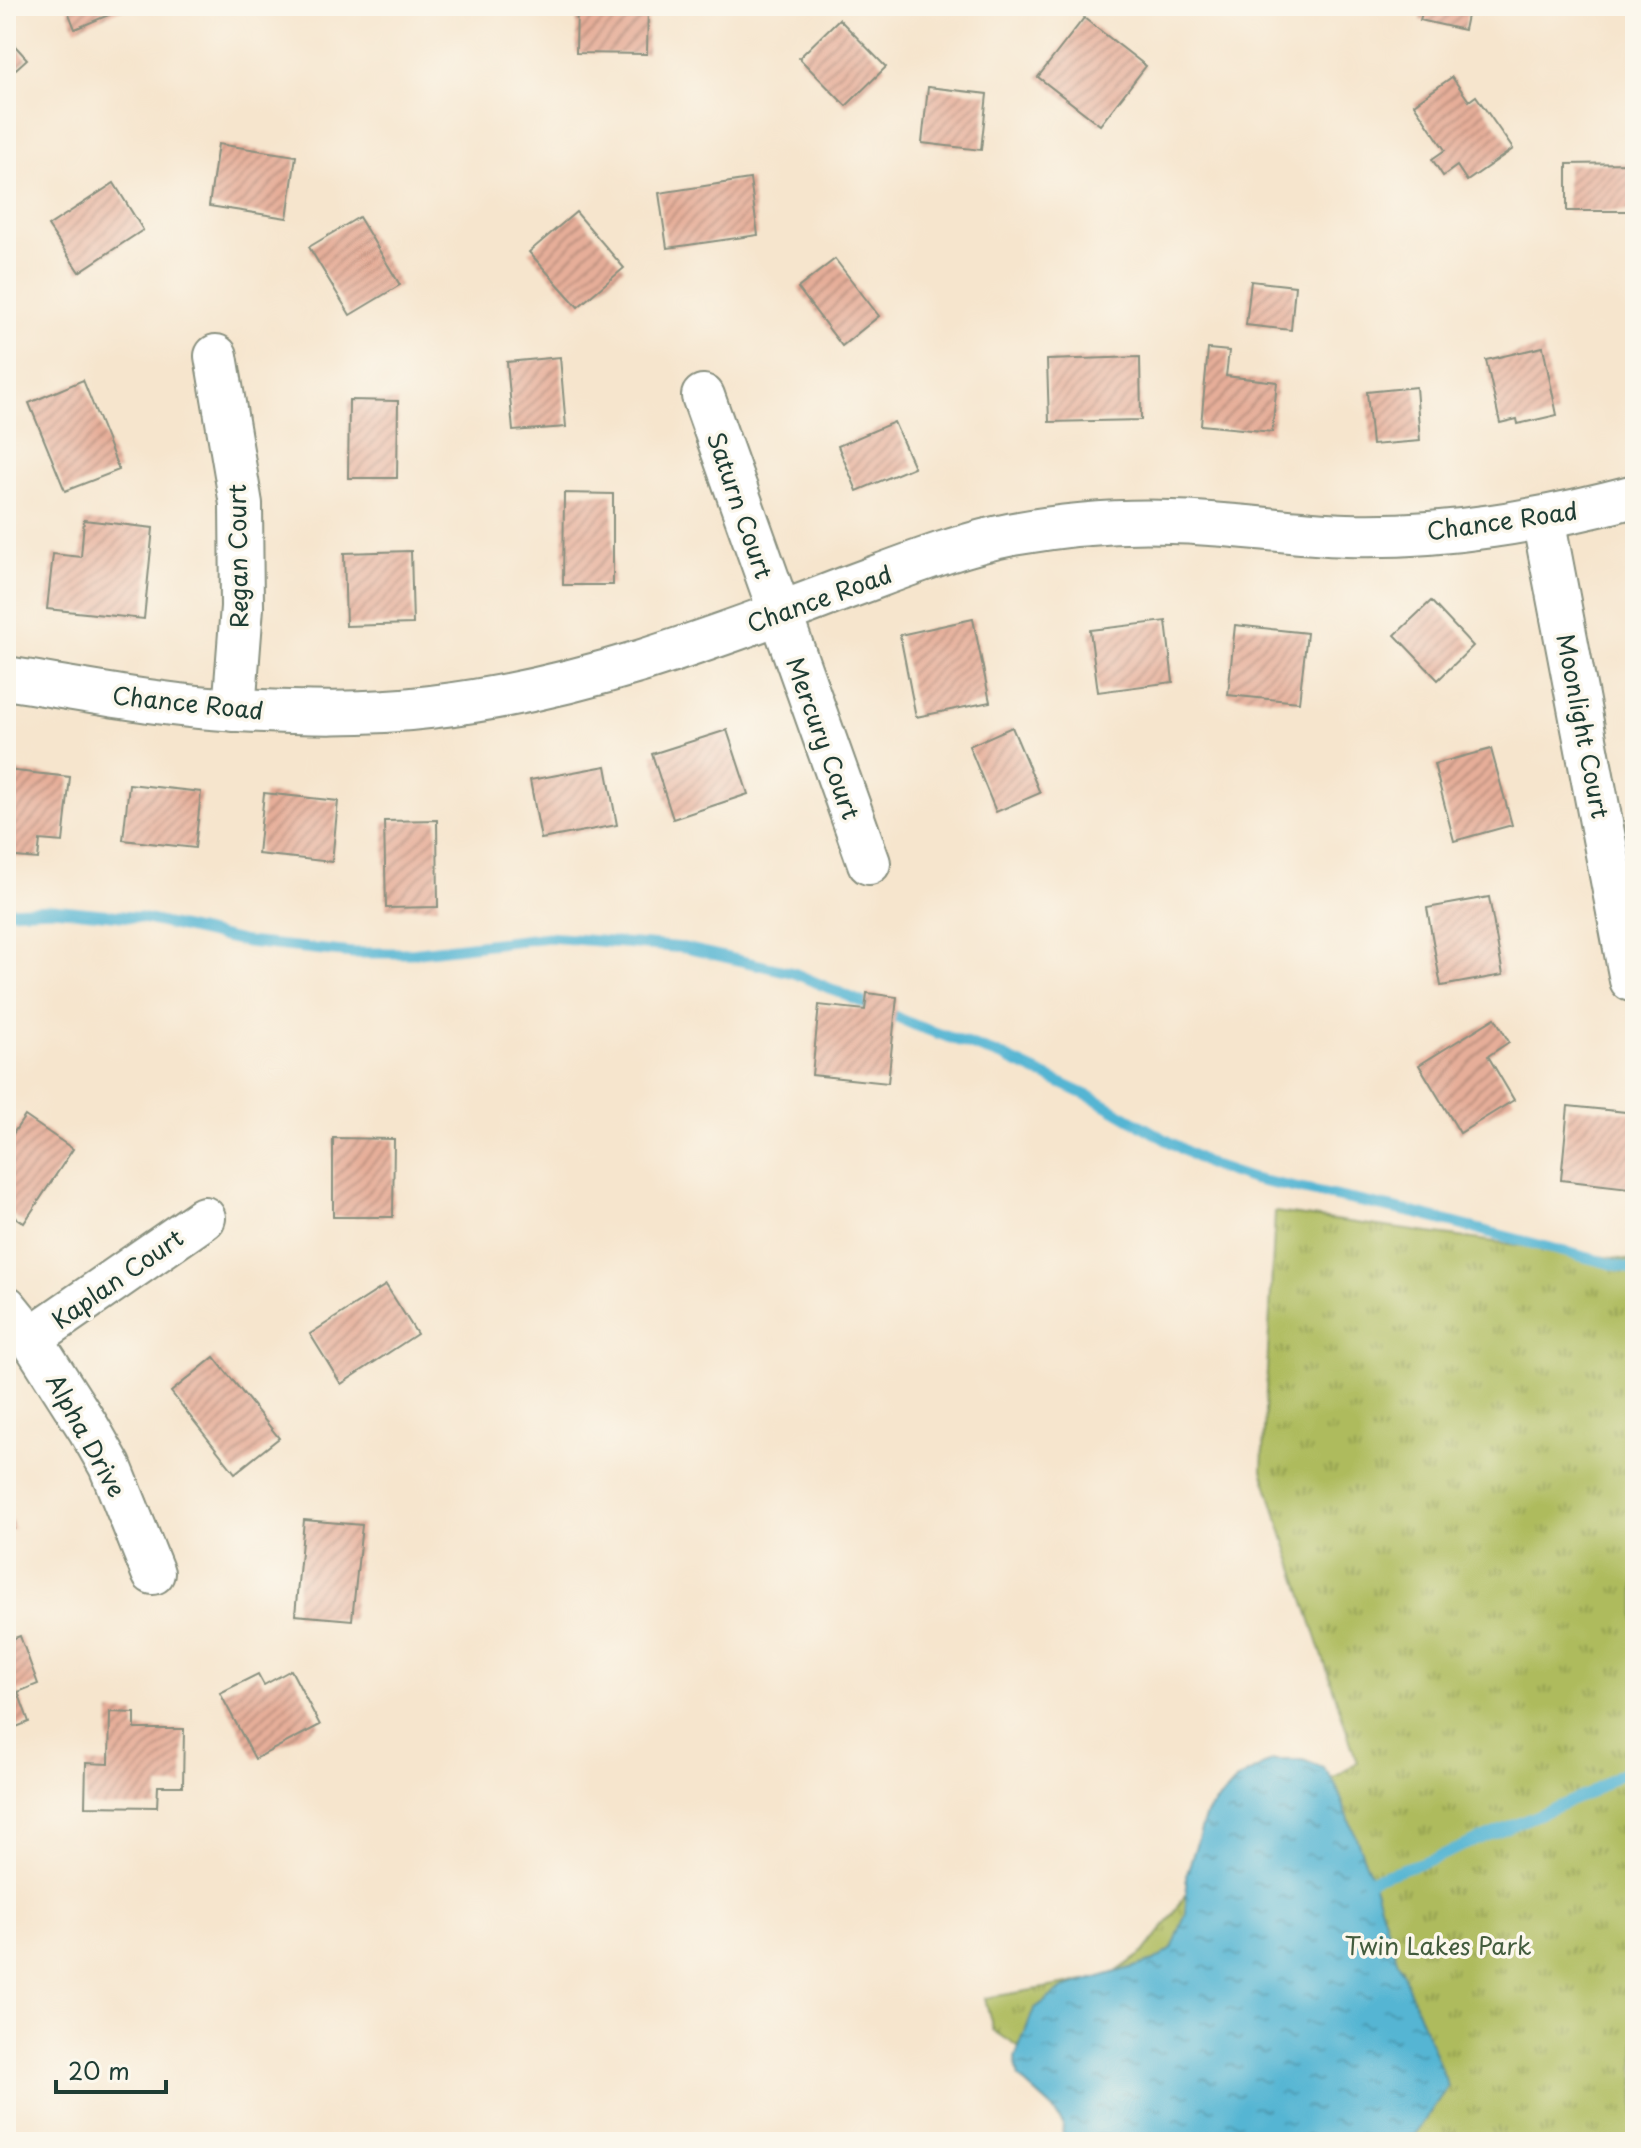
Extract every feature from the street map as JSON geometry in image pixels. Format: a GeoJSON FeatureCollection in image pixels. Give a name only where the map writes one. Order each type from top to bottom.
{"type":"FeatureCollection","features":[{"type":"Feature","properties":{"kind":"street","name":"Regan Court"},"geometry":{"type":"LineString","coordinates":[[216,356],[241,504],[242,607],[234,710]]}},
{"type":"Feature","properties":{"kind":"street","name":"Saturn Court"},"geometry":{"type":"LineString","coordinates":[[703,396],[779,614]]}},
{"type":"Feature","properties":{"kind":"street","name":"Chance Road"},"geometry":{"type":"LineString","coordinates":[[6,678],[234,710],[314,713],[426,708],[473,701],[640,661],[969,544],[1014,534],[1137,522],[1348,535],[1456,532],[1543,518],[1635,496]]}},
{"type":"Feature","properties":{"kind":"street","name":"Moonlight Court"},"geometry":{"type":"LineString","coordinates":[[1543,518],[1631,980]]}},
{"type":"Feature","properties":{"kind":"street","name":"Mercury Court"},"geometry":{"type":"LineString","coordinates":[[779,614],[869,863]]}},
{"type":"Feature","properties":{"kind":"street","name":"Kaplan Court"},"geometry":{"type":"LineString","coordinates":[[18,1322],[204,1218]]}},
{"type":"Feature","properties":{"kind":"street","name":"Alpha Drive"},"geometry":{"type":"LineString","coordinates":[[18,1322],[110,1466],[153,1573]]}},
{"type":"Feature","properties":{"kind":"green space","name":"Twin Lakes Park"},"geometry":{"type":"Polygon","coordinates":[[[1275,1212],[1635,1261],[1635,2142],[1088,2142],[1021,2049],[993,2030],[985,1998],[1109,1977],[1144,1952],[1170,1919],[1201,1870],[1357,1762],[1262,1470],[1275,1212]]]}},
{"type":"Feature","properties":{"kind":"water"},"geometry":{"type":"Polygon","coordinates":[[[1273,1760],[1303,1760],[1323,1768],[1335,1783],[1372,1879],[1397,1959],[1448,2086],[1410,2142],[1062,2142],[1063,2124],[1050,2106],[1019,2078],[1015,2058],[1034,2009],[1063,1988],[1154,1961],[1172,1949],[1186,1913],[1186,1876],[1206,1814],[1237,1780],[1273,1760]]]}},
{"type":"Feature","properties":{"kind":"building"},"geometry":{"type":"Polygon","coordinates":[[[66,6],[130,6],[75,29],[66,6]]]}},
{"type":"Feature","properties":{"kind":"building"},"geometry":{"type":"Polygon","coordinates":[[[577,6],[648,6],[647,54],[576,53],[577,6]]]}},
{"type":"Feature","properties":{"kind":"building"},"geometry":{"type":"Polygon","coordinates":[[[1424,6],[1469,6],[1464,30],[1420,20],[1424,6]]]}},
{"type":"Feature","properties":{"kind":"building"},"geometry":{"type":"Polygon","coordinates":[[[1084,18],[1146,66],[1100,125],[1038,77],[1084,18]]]}},
{"type":"Feature","properties":{"kind":"building"},"geometry":{"type":"Polygon","coordinates":[[[839,19],[886,67],[846,106],[799,58],[839,19]]]}},
{"type":"Feature","properties":{"kind":"building"},"geometry":{"type":"Polygon","coordinates":[[[6,36],[27,59],[6,78],[6,36]]]}},
{"type":"Feature","properties":{"kind":"building"},"geometry":{"type":"Polygon","coordinates":[[[1452,77],[1469,101],[1476,96],[1513,149],[1467,181],[1457,166],[1443,176],[1432,159],[1445,150],[1414,104],[1452,77]]]}},
{"type":"Feature","properties":{"kind":"building"},"geometry":{"type":"Polygon","coordinates":[[[928,87],[987,94],[981,150],[922,143],[928,87]]]}},
{"type":"Feature","properties":{"kind":"building"},"geometry":{"type":"Polygon","coordinates":[[[218,144],[296,156],[287,218],[209,206],[218,144]]]}},
{"type":"Feature","properties":{"kind":"building"},"geometry":{"type":"Polygon","coordinates":[[[1633,163],[1634,211],[1567,211],[1567,164],[1633,163]]]}},
{"type":"Feature","properties":{"kind":"building"},"geometry":{"type":"Polygon","coordinates":[[[750,179],[758,235],[667,248],[659,193],[750,179]]]}},
{"type":"Feature","properties":{"kind":"building"},"geometry":{"type":"Polygon","coordinates":[[[114,183],[143,230],[79,272],[48,226],[114,183]]]}},
{"type":"Feature","properties":{"kind":"building"},"geometry":{"type":"Polygon","coordinates":[[[576,212],[624,268],[578,307],[529,252],[576,212]]]}},
{"type":"Feature","properties":{"kind":"building"},"geometry":{"type":"Polygon","coordinates":[[[359,217],[400,285],[350,315],[309,247],[359,217]]]}},
{"type":"Feature","properties":{"kind":"building"},"geometry":{"type":"Polygon","coordinates":[[[835,259],[879,316],[842,346],[798,288],[835,259]]]}},
{"type":"Feature","properties":{"kind":"building"},"geometry":{"type":"Polygon","coordinates":[[[1251,281],[1295,286],[1291,330],[1246,325],[1251,281]]]}},
{"type":"Feature","properties":{"kind":"building"},"geometry":{"type":"Polygon","coordinates":[[[1543,347],[1557,415],[1518,424],[1517,419],[1500,423],[1486,360],[1543,347]]]}},
{"type":"Feature","properties":{"kind":"building"},"geometry":{"type":"Polygon","coordinates":[[[1208,349],[1229,351],[1226,376],[1277,382],[1272,432],[1201,425],[1208,349]]]}},
{"type":"Feature","properties":{"kind":"building"},"geometry":{"type":"Polygon","coordinates":[[[560,357],[566,427],[513,431],[507,362],[560,357]]]}},
{"type":"Feature","properties":{"kind":"building"},"geometry":{"type":"Polygon","coordinates":[[[1140,357],[1141,420],[1049,422],[1047,360],[1140,357]]]}},
{"type":"Feature","properties":{"kind":"building"},"geometry":{"type":"Polygon","coordinates":[[[83,380],[119,470],[65,491],[29,403],[83,380]]]}},
{"type":"Feature","properties":{"kind":"building"},"geometry":{"type":"Polygon","coordinates":[[[1416,387],[1420,441],[1372,445],[1367,392],[1416,387]]]}},
{"type":"Feature","properties":{"kind":"building"},"geometry":{"type":"Polygon","coordinates":[[[349,400],[398,401],[397,478],[348,478],[349,400]]]}},
{"type":"Feature","properties":{"kind":"building"},"geometry":{"type":"Polygon","coordinates":[[[894,422],[914,467],[857,491],[838,446],[894,422]]]}},
{"type":"Feature","properties":{"kind":"building"},"geometry":{"type":"Polygon","coordinates":[[[564,493],[613,494],[613,585],[563,585],[564,493]]]}},
{"type":"Feature","properties":{"kind":"building"},"geometry":{"type":"Polygon","coordinates":[[[84,520],[153,528],[144,619],[47,609],[53,554],[81,557],[84,520]]]}},
{"type":"Feature","properties":{"kind":"building"},"geometry":{"type":"Polygon","coordinates":[[[411,551],[413,624],[346,626],[344,553],[411,551]]]}},
{"type":"Feature","properties":{"kind":"building"},"geometry":{"type":"Polygon","coordinates":[[[1431,601],[1473,646],[1438,680],[1395,635],[1431,601]]]}},
{"type":"Feature","properties":{"kind":"building"},"geometry":{"type":"Polygon","coordinates":[[[973,619],[990,702],[916,717],[900,635],[973,619]]]}},
{"type":"Feature","properties":{"kind":"building"},"geometry":{"type":"Polygon","coordinates":[[[1166,621],[1173,682],[1098,692],[1090,630],[1166,621]]]}},
{"type":"Feature","properties":{"kind":"building"},"geometry":{"type":"Polygon","coordinates":[[[1235,625],[1307,633],[1299,702],[1228,695],[1235,625]]]}},
{"type":"Feature","properties":{"kind":"building"},"geometry":{"type":"Polygon","coordinates":[[[1012,727],[1040,793],[996,812],[969,746],[1012,727]]]}},
{"type":"Feature","properties":{"kind":"building"},"geometry":{"type":"Polygon","coordinates":[[[727,730],[748,794],[673,819],[652,754],[727,730]]]}},
{"type":"Feature","properties":{"kind":"building"},"geometry":{"type":"Polygon","coordinates":[[[1491,749],[1512,825],[1454,841],[1434,764],[1491,749]]]}},
{"type":"Feature","properties":{"kind":"building"},"geometry":{"type":"Polygon","coordinates":[[[606,766],[617,825],[541,839],[530,780],[606,766]]]}},
{"type":"Feature","properties":{"kind":"building"},"geometry":{"type":"Polygon","coordinates":[[[6,770],[70,777],[63,842],[40,840],[38,859],[6,856],[6,770]]]}},
{"type":"Feature","properties":{"kind":"building"},"geometry":{"type":"Polygon","coordinates":[[[129,784],[201,792],[195,848],[123,840],[129,784]]]}},
{"type":"Feature","properties":{"kind":"building"},"geometry":{"type":"Polygon","coordinates":[[[264,793],[338,801],[332,862],[258,854],[264,793]]]}},
{"type":"Feature","properties":{"kind":"building"},"geometry":{"type":"Polygon","coordinates":[[[437,820],[438,907],[386,908],[384,821],[437,820]]]}},
{"type":"Feature","properties":{"kind":"building"},"geometry":{"type":"Polygon","coordinates":[[[1489,897],[1503,975],[1441,986],[1427,908],[1489,897]]]}},
{"type":"Feature","properties":{"kind":"building"},"geometry":{"type":"Polygon","coordinates":[[[867,993],[897,997],[888,1083],[812,1075],[819,1005],[865,1010],[867,993]]]}},
{"type":"Feature","properties":{"kind":"building"},"geometry":{"type":"Polygon","coordinates":[[[1495,1018],[1509,1042],[1488,1056],[1514,1100],[1460,1133],[1419,1065],[1495,1018]]]}},
{"type":"Feature","properties":{"kind":"building"},"geometry":{"type":"Polygon","coordinates":[[[1568,1106],[1635,1113],[1629,1188],[1561,1180],[1568,1106]]]}},
{"type":"Feature","properties":{"kind":"building"},"geometry":{"type":"Polygon","coordinates":[[[25,1116],[73,1149],[24,1223],[6,1211],[6,1144],[25,1116]]]}},
{"type":"Feature","properties":{"kind":"building"},"geometry":{"type":"Polygon","coordinates":[[[333,1138],[394,1139],[393,1217],[333,1217],[333,1138]]]}},
{"type":"Feature","properties":{"kind":"building"},"geometry":{"type":"Polygon","coordinates":[[[386,1285],[417,1334],[341,1384],[310,1334],[386,1285]]]}},
{"type":"Feature","properties":{"kind":"building"},"geometry":{"type":"Polygon","coordinates":[[[214,1357],[279,1438],[235,1473],[171,1392],[214,1357]]]}},
{"type":"Feature","properties":{"kind":"building"},"geometry":{"type":"Polygon","coordinates":[[[6,1503],[14,1529],[6,1532],[6,1503]]]}},
{"type":"Feature","properties":{"kind":"building"},"geometry":{"type":"Polygon","coordinates":[[[304,1520],[362,1525],[352,1620],[295,1615],[304,1520]]]}},
{"type":"Feature","properties":{"kind":"building"},"geometry":{"type":"Polygon","coordinates":[[[20,1636],[38,1684],[18,1692],[29,1722],[6,1731],[6,1641],[20,1636]]]}},
{"type":"Feature","properties":{"kind":"building"},"geometry":{"type":"Polygon","coordinates":[[[291,1670],[320,1725],[255,1759],[220,1693],[258,1674],[264,1685],[291,1670]]]}},
{"type":"Feature","properties":{"kind":"building"},"geometry":{"type":"Polygon","coordinates":[[[110,1712],[135,1713],[135,1729],[184,1729],[183,1786],[158,1786],[157,1807],[85,1806],[86,1763],[109,1764],[110,1712]]]}},
{"type":"Feature","properties":{"kind":"waterway"},"geometry":{"type":"LineString","coordinates":[[6,911],[53,909],[141,918],[246,942],[353,953],[411,953],[548,937],[685,948],[794,973],[917,1026],[1002,1056],[1095,1099],[1210,1165],[1252,1179],[1415,1213],[1635,1270]]}},
{"type":"Feature","properties":{"kind":"waterway"},"geometry":{"type":"LineString","coordinates":[[1364,1888],[1372,1879],[1435,1858],[1590,1793],[1635,1764]]}}]}
